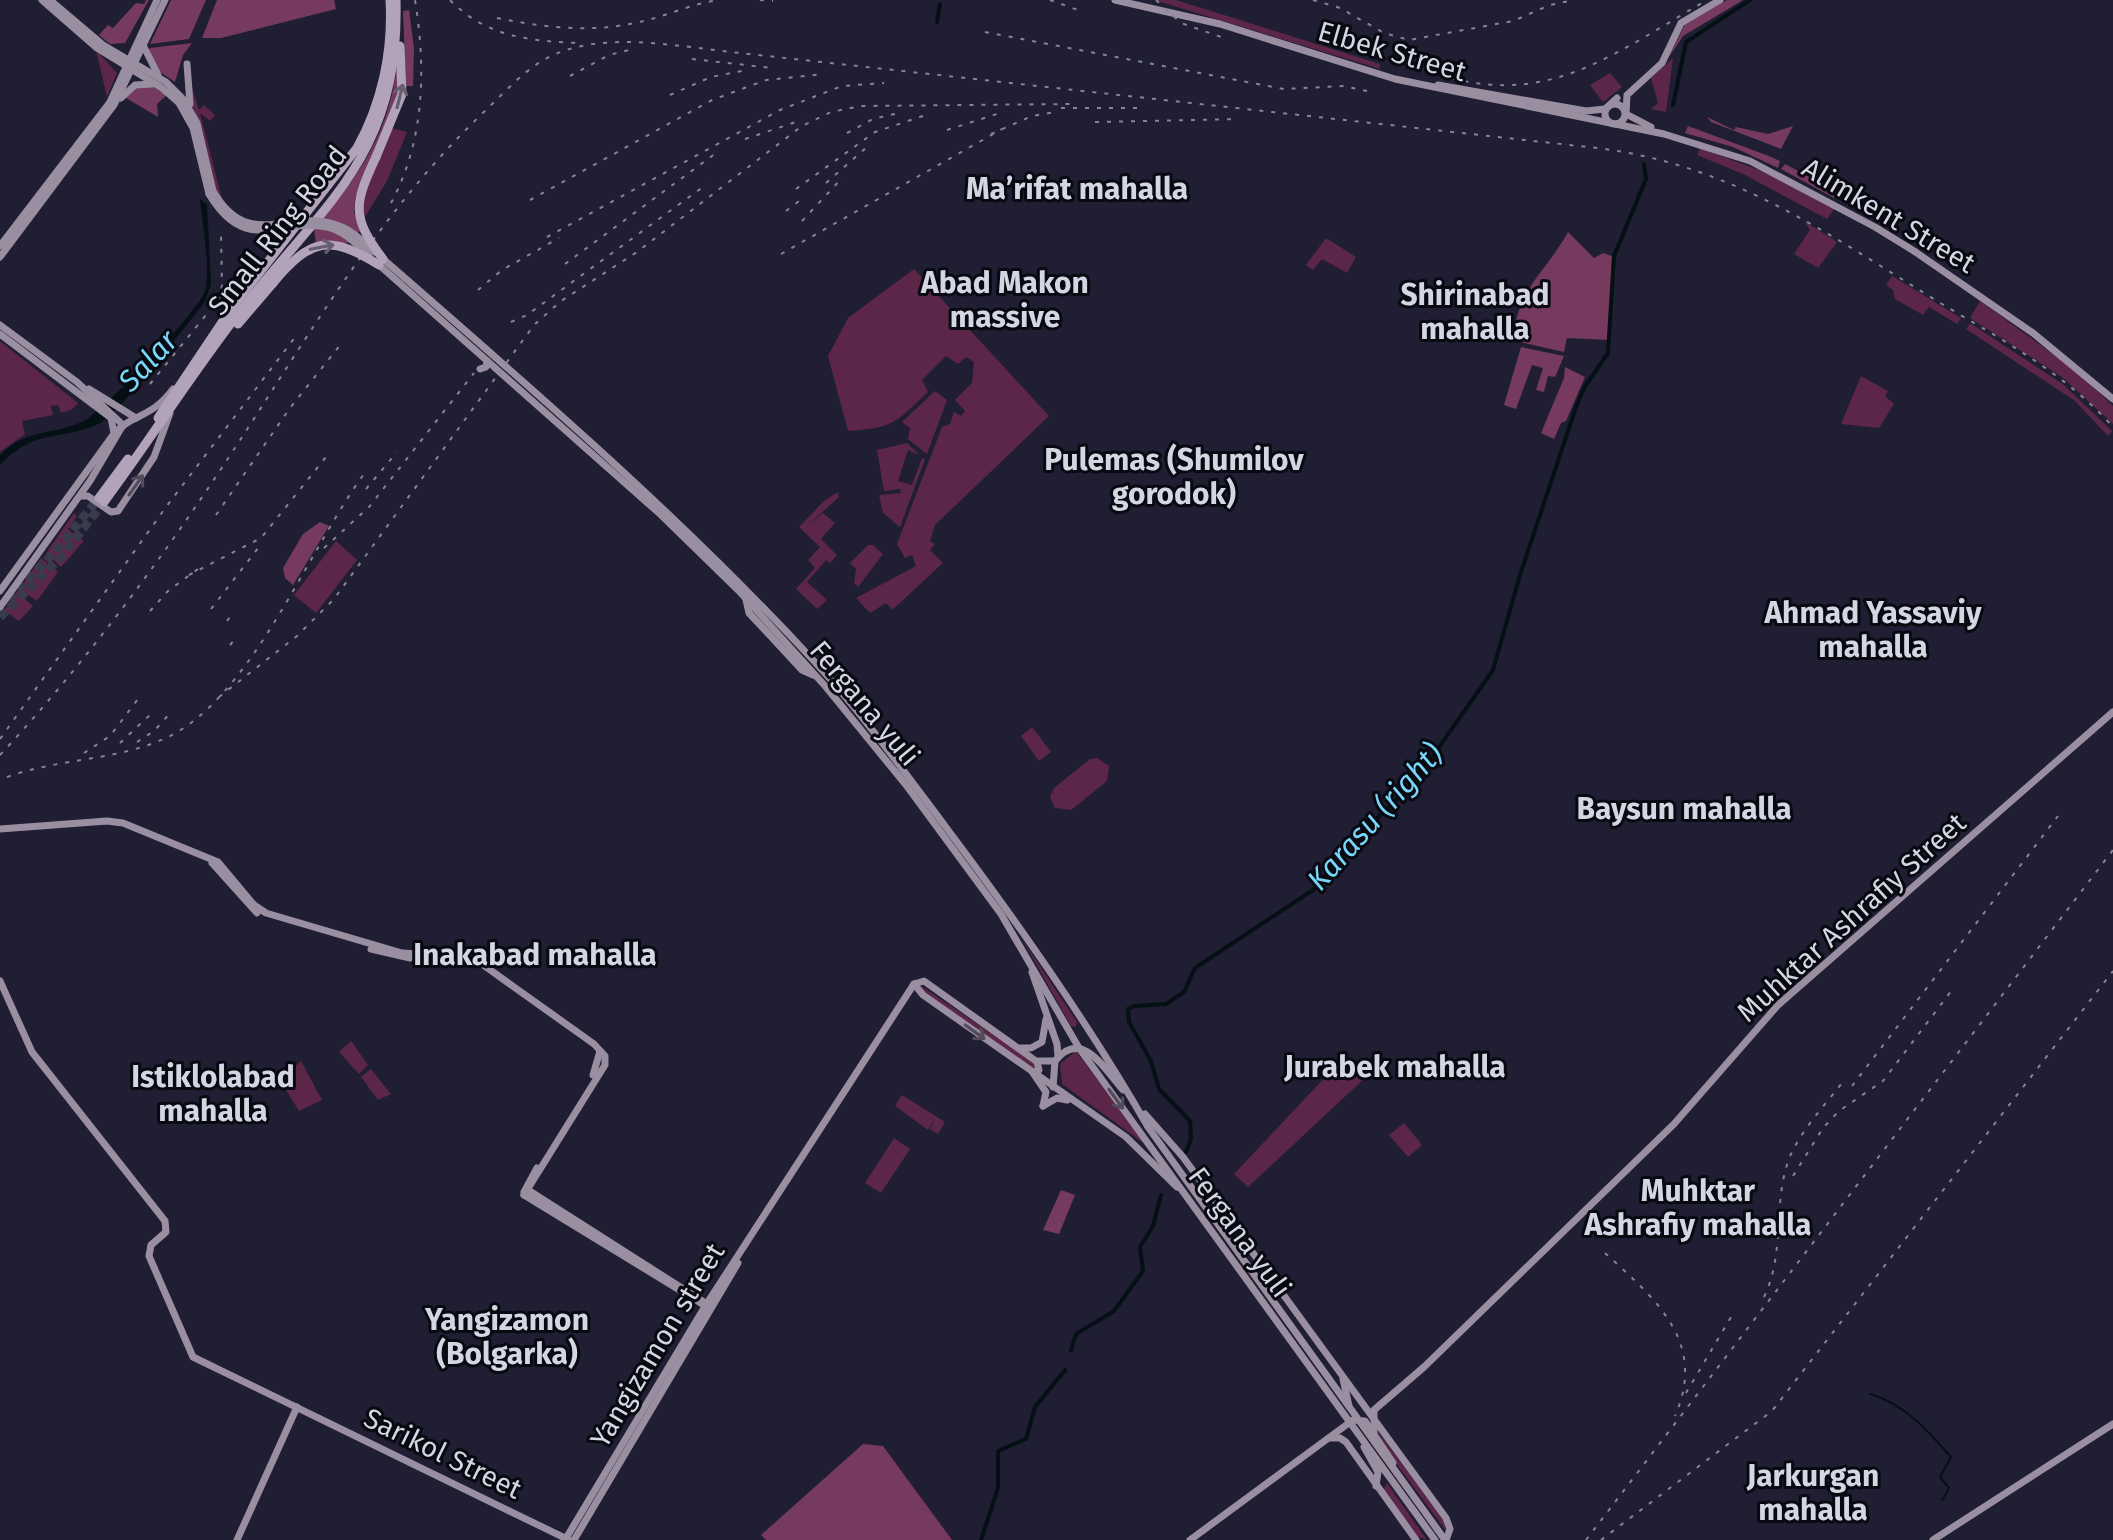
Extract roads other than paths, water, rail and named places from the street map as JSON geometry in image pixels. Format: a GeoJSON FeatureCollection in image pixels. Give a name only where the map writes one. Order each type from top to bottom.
{"type":"FeatureCollection","features":[{"type":"Feature","properties":{"kind":"highway","name":"Small Ring Road"},"geometry":{"type":"LineString","coordinates":[[237,314],[343,171],[363,138],[376,108],[387,59],[390,0]]}},
{"type":"Feature","properties":{"kind":"highway","name":"Small Ring Road"},"geometry":{"type":"LineString","coordinates":[[206,353],[173,407],[101,500],[206,353],[346,184],[363,158],[387,99],[397,32],[396,0]]}},
{"type":"Feature","properties":{"kind":"highway"},"geometry":{"type":"LineString","coordinates":[[381,262],[363,231],[358,215],[361,189],[402,94],[402,59],[397,32]]}},
{"type":"Feature","properties":{"kind":"highway"},"geometry":{"type":"LineString","coordinates":[[206,353],[237,314],[273,283],[297,256],[324,244],[349,247],[381,262]]}},
{"type":"Feature","properties":{"kind":"highway"},"geometry":{"type":"LineString","coordinates":[[214,323],[237,314]]}},
{"type":"Feature","properties":{"kind":"main road"},"geometry":{"type":"LineString","coordinates":[[42,0],[109,53],[127,52],[140,44],[165,0]]}},
{"type":"Feature","properties":{"kind":"main road"},"geometry":{"type":"LineString","coordinates":[[50,0],[109,53],[118,69],[119,85]]}},
{"type":"Feature","properties":{"kind":"main road"},"geometry":{"type":"LineString","coordinates":[[114,105],[157,0]]}},
{"type":"Feature","properties":{"kind":"main road","name":"Elbek Street"},"geometry":{"type":"LineString","coordinates":[[1115,0],[1220,24],[1414,84],[1613,123]]}},
{"type":"Feature","properties":{"kind":"main road","name":"Elbek Street"},"geometry":{"type":"LineString","coordinates":[[1140,0],[1227,21],[1395,75],[1593,111],[1610,106]]}},
{"type":"Feature","properties":{"kind":"main road"},"geometry":{"type":"LineString","coordinates":[[1617,98],[1606,115],[1613,123],[1622,120],[1627,93],[1664,60],[1680,24],[1720,0]]}},
{"type":"Feature","properties":{"kind":"main road"},"geometry":{"type":"LineString","coordinates":[[140,44],[162,84]]}},
{"type":"Feature","properties":{"kind":"main road","name":"Fergana yuli"},"geometry":{"type":"LineString","coordinates":[[109,53],[162,84],[191,110],[211,193]]}},
{"type":"Feature","properties":{"kind":"main road"},"geometry":{"type":"LineString","coordinates":[[187,64],[186,88],[191,110]]}},
{"type":"Feature","properties":{"kind":"main road"},"geometry":{"type":"LineString","coordinates":[[0,246],[110,102],[131,66]]}},
{"type":"Feature","properties":{"kind":"main road"},"geometry":{"type":"LineString","coordinates":[[1593,111],[1646,76]]}},
{"type":"Feature","properties":{"kind":"main road"},"geometry":{"type":"LineString","coordinates":[[0,257],[114,105],[135,85],[162,84]]}},
{"type":"Feature","properties":{"kind":"main road","name":"Fergana yuli"},"geometry":{"type":"LineString","coordinates":[[162,84],[190,121],[211,193],[221,211],[243,227],[267,232],[310,226],[332,229],[347,236],[381,262],[490,348],[685,529],[819,673],[906,785],[1024,950],[1079,1048],[1397,1481],[1445,1540]]}},
{"type":"Feature","properties":{"kind":"main road"},"geometry":{"type":"LineString","coordinates":[[1610,106],[1618,105],[1625,111]]}},
{"type":"Feature","properties":{"kind":"main road","name":"Alimkent Street"},"geometry":{"type":"LineString","coordinates":[[1625,111],[1641,124],[1716,144],[1765,164],[1877,224],[2031,326],[2113,396]]}},
{"type":"Feature","properties":{"kind":"main road","name":"Alimkent Street"},"geometry":{"type":"LineString","coordinates":[[1613,123],[1697,143],[1750,161],[1875,227],[2009,315],[2113,396]]}},
{"type":"Feature","properties":{"kind":"main road","name":"Fergana yuli"},"geometry":{"type":"LineString","coordinates":[[381,262],[487,361],[660,514],[745,598],[749,613],[802,670],[819,673],[831,682],[981,873],[1157,1139],[1349,1408],[1362,1439],[1397,1481]]}},
{"type":"Feature","properties":{"kind":"main road"},"geometry":{"type":"LineString","coordinates":[[0,325],[98,401]]}},
{"type":"Feature","properties":{"kind":"main road"},"geometry":{"type":"LineString","coordinates":[[0,334],[98,401],[114,413],[123,425]]}},
{"type":"Feature","properties":{"kind":"main road"},"geometry":{"type":"LineString","coordinates":[[0,591],[113,435],[123,425],[162,403],[206,353]]}},
{"type":"Feature","properties":{"kind":"main road"},"geometry":{"type":"LineString","coordinates":[[480,369],[486,367],[487,361]]}},
{"type":"Feature","properties":{"kind":"main road"},"geometry":{"type":"LineString","coordinates":[[78,497],[88,496],[111,512],[118,511],[154,457],[173,407]]}},
{"type":"Feature","properties":{"kind":"main road"},"geometry":{"type":"LineString","coordinates":[[114,413],[141,417]]}},
{"type":"Feature","properties":{"kind":"main road"},"geometry":{"type":"LineString","coordinates":[[113,435],[114,413]]}},
{"type":"Feature","properties":{"kind":"main road"},"geometry":{"type":"LineString","coordinates":[[0,607],[78,497],[123,425]]}},
{"type":"Feature","properties":{"kind":"main road"},"geometry":{"type":"LineString","coordinates":[[819,673],[826,661]]}},
{"type":"Feature","properties":{"kind":"main road","name":"Muhktar Ashrafiy Street"},"geometry":{"type":"LineString","coordinates":[[1424,1367],[1699,1098],[1778,1005],[2113,712]]}},
{"type":"Feature","properties":{"kind":"main road"},"geometry":{"type":"LineString","coordinates":[[0,832],[107,821],[141,832],[212,863],[246,904],[262,915],[394,956],[476,964],[603,1057],[614,1061]]}},
{"type":"Feature","properties":{"kind":"main road"},"geometry":{"type":"LineString","coordinates":[[1024,950],[1057,1044],[1053,1087]]}},
{"type":"Feature","properties":{"kind":"main road","name":"Sarikol Street"},"geometry":{"type":"LineString","coordinates":[[0,981],[32,1052],[166,1223],[166,1232],[151,1245],[149,1256],[189,1352],[198,1360],[568,1540]]}},
{"type":"Feature","properties":{"kind":"main road"},"geometry":{"type":"LineString","coordinates":[[1033,1073],[1040,1069],[1036,1061],[924,981],[914,984],[923,995],[1033,1073],[1073,1101],[1126,1137],[1188,1196]]}},
{"type":"Feature","properties":{"kind":"main road","name":"Yangizamon street"},"geometry":{"type":"LineString","coordinates":[[568,1540],[707,1306],[914,984]]}},
{"type":"Feature","properties":{"kind":"main road"},"geometry":{"type":"LineString","coordinates":[[905,998],[913,992],[923,995]]}},
{"type":"Feature","properties":{"kind":"main road"},"geometry":{"type":"LineString","coordinates":[[1014,1046],[1029,1048],[1042,1042],[1046,1032],[1046,1014]]}},
{"type":"Feature","properties":{"kind":"main road"},"geometry":{"type":"LineString","coordinates":[[1065,1025],[1077,1029],[1079,1017]]}},
{"type":"Feature","properties":{"kind":"main road"},"geometry":{"type":"LineString","coordinates":[[1036,1061],[1056,1059],[1079,1048],[1091,1051],[1133,1100],[1186,1163],[1446,1518],[1450,1531],[1445,1540]]}},
{"type":"Feature","properties":{"kind":"main road"},"geometry":{"type":"LineString","coordinates":[[526,1191],[603,1057]]}},
{"type":"Feature","properties":{"kind":"main road"},"geometry":{"type":"LineString","coordinates":[[526,1191],[603,1057]]}},
{"type":"Feature","properties":{"kind":"main road"},"geometry":{"type":"LineString","coordinates":[[1033,1073],[1046,1092],[1043,1106],[1057,1098],[1073,1101]]}},
{"type":"Feature","properties":{"kind":"main road"},"geometry":{"type":"LineString","coordinates":[[1054,1077],[1073,1101]]}},
{"type":"Feature","properties":{"kind":"main road"},"geometry":{"type":"LineString","coordinates":[[1126,1137],[1154,1149],[1165,1150],[1186,1163]]}},
{"type":"Feature","properties":{"kind":"main road"},"geometry":{"type":"LineString","coordinates":[[1154,1149],[1158,1145],[1157,1139]]}},
{"type":"Feature","properties":{"kind":"main road"},"geometry":{"type":"LineString","coordinates":[[526,1191],[707,1306]]}},
{"type":"Feature","properties":{"kind":"main road"},"geometry":{"type":"LineString","coordinates":[[1312,1356],[1325,1352]]}},
{"type":"Feature","properties":{"kind":"main road"},"geometry":{"type":"LineString","coordinates":[[1374,1433],[1374,1410],[1424,1367]]}},
{"type":"Feature","properties":{"kind":"main road"},"geometry":{"type":"LineString","coordinates":[[1373,1419],[1424,1367]]}},
{"type":"Feature","properties":{"kind":"main road"},"geometry":{"type":"LineString","coordinates":[[1343,1377],[1349,1408]]}},
{"type":"Feature","properties":{"kind":"main road"},"geometry":{"type":"LineString","coordinates":[[1363,1402],[1372,1406],[1381,1404]]}},
{"type":"Feature","properties":{"kind":"main road"},"geometry":{"type":"LineString","coordinates":[[239,1540],[297,1407]]}},
{"type":"Feature","properties":{"kind":"main road"},"geometry":{"type":"LineString","coordinates":[[1190,1540],[1353,1421],[1365,1421],[1374,1433],[1397,1481],[1376,1487]]}},
{"type":"Feature","properties":{"kind":"main road"},"geometry":{"type":"LineString","coordinates":[[1933,1540],[2113,1426]]}},
{"type":"Feature","properties":{"kind":"main road"},"geometry":{"type":"LineString","coordinates":[[1940,1540],[2113,1426]]}},
{"type":"Feature","properties":{"kind":"main road"},"geometry":{"type":"LineString","coordinates":[[1330,1440],[1349,1432],[1362,1439],[1366,1455],[1378,1472],[1376,1487]]}},
{"type":"Feature","properties":{"kind":"main road"},"geometry":{"type":"LineString","coordinates":[[1330,1440],[1343,1445],[1416,1540]]}},
{"type":"Feature","properties":{"kind":"main road","name":"Fergana yuli"},"geometry":{"type":"LineString","coordinates":[[1406,1493],[1435,1540]]}},
{"type":"Feature","properties":{"kind":"main road"},"geometry":{"type":"LineString","coordinates":[[1196,1540],[1252,1496]]}},
{"type":"Feature","properties":{"kind":"water","name":"Salar"},"geometry":{"type":"Polygon","coordinates":[[[200,199],[207,205],[211,284],[205,302],[110,416],[85,429],[26,445],[0,465],[0,455],[21,440],[72,426],[94,413],[149,360],[199,302],[207,281],[200,199]]]}},
{"type":"Feature","properties":{"kind":"waterway","name":"Karasu (right)"},"geometry":{"type":"LineString","coordinates":[[1673,105],[1686,42],[1750,0]]}},
{"type":"Feature","properties":{"kind":"waterway"},"geometry":{"type":"LineString","coordinates":[[937,22],[940,4]]}},
{"type":"Feature","properties":{"kind":"waterway","name":"Karasu (right)"},"geometry":{"type":"LineString","coordinates":[[1186,1152],[1191,1139],[1190,1121],[1159,1089],[1151,1061],[1129,1022],[1128,1009],[1166,1004],[1184,992],[1195,968],[1313,890],[1354,840],[1414,783],[1493,670],[1520,575],[1576,407],[1584,388],[1608,353],[1614,256],[1646,179],[1644,164]]}},
{"type":"Feature","properties":{"kind":"waterway","name":"Karasu (right)"},"geometry":{"type":"LineString","coordinates":[[1071,1350],[1076,1334],[1114,1311],[1143,1271],[1140,1247],[1153,1226],[1161,1195]]}},
{"type":"Feature","properties":{"kind":"waterway"},"geometry":{"type":"LineString","coordinates":[[981,1540],[998,1488],[998,1451],[1026,1439],[1035,1407],[1065,1370]]}},
{"type":"Feature","properties":{"kind":"waterway"},"geometry":{"type":"LineString","coordinates":[[1870,1394],[1905,1411],[1951,1457],[1940,1477],[1949,1488],[1942,1500]]}},
{"type":"Feature","properties":{"kind":"tunnel"},"geometry":{"type":"LineString","coordinates":[[8,599],[53,554],[99,498]]}},
{"type":"Feature","properties":{"kind":"tunnel"},"geometry":{"type":"LineString","coordinates":[[0,617],[60,558],[104,502]]}},
{"type":"Feature","properties":{"kind":"railway"},"geometry":{"type":"LineString","coordinates":[[391,203],[411,154],[420,103],[421,52],[415,0]]}},
{"type":"Feature","properties":{"kind":"railway"},"geometry":{"type":"LineString","coordinates":[[450,0],[478,22],[510,35],[579,43]]}},
{"type":"Feature","properties":{"kind":"railway"},"geometry":{"type":"LineString","coordinates":[[497,18],[548,26],[600,28],[645,21],[719,0]]}},
{"type":"Feature","properties":{"kind":"railway"},"geometry":{"type":"LineString","coordinates":[[760,0],[773,1]]}},
{"type":"Feature","properties":{"kind":"railway"},"geometry":{"type":"LineString","coordinates":[[1050,0],[1078,10]]}},
{"type":"Feature","properties":{"kind":"railway"},"geometry":{"type":"LineString","coordinates":[[1156,0],[1181,23],[1224,38]]}},
{"type":"Feature","properties":{"kind":"railway"},"geometry":{"type":"LineString","coordinates":[[1313,0],[1340,8],[1384,33],[1409,40],[1513,21],[1550,5],[1574,0]]}},
{"type":"Feature","properties":{"kind":"railway"},"geometry":{"type":"LineString","coordinates":[[1396,59],[1444,76],[1486,84],[1524,84],[1559,77],[1593,64],[1707,0]]}},
{"type":"Feature","properties":{"kind":"railway"},"geometry":{"type":"LineString","coordinates":[[985,32],[1284,89],[1343,86],[1367,91]]}},
{"type":"Feature","properties":{"kind":"railway"},"geometry":{"type":"LineString","coordinates":[[0,755],[90,651],[146,577],[345,279],[411,191],[447,149],[525,73],[551,56],[594,44],[663,44],[1597,148],[1646,157],[1736,186],[1818,228],[2032,359],[2075,390],[2113,427]]}},
{"type":"Feature","properties":{"kind":"railway"},"geometry":{"type":"LineString","coordinates":[[570,76],[609,55],[629,50]]}},
{"type":"Feature","properties":{"kind":"railway"},"geometry":{"type":"LineString","coordinates":[[692,59],[772,68]]}},
{"type":"Feature","properties":{"kind":"railway"},"geometry":{"type":"LineString","coordinates":[[670,95],[711,77],[742,71]]}},
{"type":"Feature","properties":{"kind":"railway"},"geometry":{"type":"LineString","coordinates":[[530,200],[712,100],[766,80],[824,74]]}},
{"type":"Feature","properties":{"kind":"railway"},"geometry":{"type":"LineString","coordinates":[[547,237],[780,110],[842,86],[884,83]]}},
{"type":"Feature","properties":{"kind":"railway"},"geometry":{"type":"LineString","coordinates":[[219,697],[297,636],[334,599],[534,325],[561,301],[637,252],[802,126],[831,112],[861,106],[1071,104]]}},
{"type":"Feature","properties":{"kind":"railway"},"geometry":{"type":"LineString","coordinates":[[1061,108],[1141,108]]}},
{"type":"Feature","properties":{"kind":"railway"},"geometry":{"type":"LineString","coordinates":[[991,134],[1032,116],[1055,112]]}},
{"type":"Feature","properties":{"kind":"railway"},"geometry":{"type":"LineString","coordinates":[[847,133],[873,119],[899,113]]}},
{"type":"Feature","properties":{"kind":"railway"},"geometry":{"type":"LineString","coordinates":[[947,130],[1000,113]]}},
{"type":"Feature","properties":{"kind":"railway"},"geometry":{"type":"LineString","coordinates":[[796,189],[875,132],[929,114]]}},
{"type":"Feature","properties":{"kind":"railway"},"geometry":{"type":"LineString","coordinates":[[1095,122],[1238,119]]}},
{"type":"Feature","properties":{"kind":"railway"},"geometry":{"type":"LineString","coordinates":[[745,139],[802,120]]}},
{"type":"Feature","properties":{"kind":"railway"},"geometry":{"type":"LineString","coordinates":[[781,254],[1002,129]]}},
{"type":"Feature","properties":{"kind":"railway"},"geometry":{"type":"LineString","coordinates":[[826,183],[868,146]]}},
{"type":"Feature","properties":{"kind":"railway"},"geometry":{"type":"LineString","coordinates":[[565,264],[716,153]]}},
{"type":"Feature","properties":{"kind":"railway"},"geometry":{"type":"LineString","coordinates":[[802,221],[843,177]]}},
{"type":"Feature","properties":{"kind":"railway"},"geometry":{"type":"LineString","coordinates":[[511,322],[527,315],[707,184]]}},
{"type":"Feature","properties":{"kind":"railway"},"geometry":{"type":"LineString","coordinates":[[786,211],[799,201]]}},
{"type":"Feature","properties":{"kind":"railway"},"geometry":{"type":"LineString","coordinates":[[150,384],[219,299],[222,286],[221,235]]}},
{"type":"Feature","properties":{"kind":"railway"},"geometry":{"type":"LineString","coordinates":[[478,290],[502,270],[559,238]]}},
{"type":"Feature","properties":{"kind":"railway"},"geometry":{"type":"LineString","coordinates":[[0,739],[166,507],[296,336]]}},
{"type":"Feature","properties":{"kind":"railway"},"geometry":{"type":"LineString","coordinates":[[216,515],[290,408],[341,344]]}},
{"type":"Feature","properties":{"kind":"railway"},"geometry":{"type":"LineString","coordinates":[[324,548],[369,507],[474,373]]}},
{"type":"Feature","properties":{"kind":"railway"},"geometry":{"type":"LineString","coordinates":[[366,489],[397,452]]}},
{"type":"Feature","properties":{"kind":"railway"},"geometry":{"type":"LineString","coordinates":[[189,575],[261,538],[326,457]]}},
{"type":"Feature","properties":{"kind":"railway"},"geometry":{"type":"LineString","coordinates":[[7,777],[149,745],[199,717],[227,689],[253,654],[367,470]]}},
{"type":"Feature","properties":{"kind":"railway"},"geometry":{"type":"LineString","coordinates":[[211,609],[262,543]]}},
{"type":"Feature","properties":{"kind":"railway"},"geometry":{"type":"LineString","coordinates":[[150,611],[168,591],[198,569]]}},
{"type":"Feature","properties":{"kind":"railway"},"geometry":{"type":"LineString","coordinates":[[227,621],[232,614]]}},
{"type":"Feature","properties":{"kind":"railway"},"geometry":{"type":"LineString","coordinates":[[230,645],[236,638]]}},
{"type":"Feature","properties":{"kind":"railway"},"geometry":{"type":"LineString","coordinates":[[84,753],[110,736],[141,695]]}},
{"type":"Feature","properties":{"kind":"railway"},"geometry":{"type":"LineString","coordinates":[[137,742],[154,731],[172,711]]}},
{"type":"Feature","properties":{"kind":"railway"},"geometry":{"type":"LineString","coordinates":[[120,743],[152,713]]}},
{"type":"Feature","properties":{"kind":"railway"},"geometry":{"type":"LineString","coordinates":[[1852,1086],[2058,816]]}},
{"type":"Feature","properties":{"kind":"railway"},"geometry":{"type":"LineString","coordinates":[[1586,1540],[2113,850]]}},
{"type":"Feature","properties":{"kind":"railway"},"geometry":{"type":"LineString","coordinates":[[1601,1540],[1772,1411],[2113,971]]}},
{"type":"Feature","properties":{"kind":"railway"},"geometry":{"type":"LineString","coordinates":[[1793,1176],[1823,1128],[1839,1111],[1883,1081],[1952,990]]}},
{"type":"Feature","properties":{"kind":"railway"},"geometry":{"type":"LineString","coordinates":[[1764,1297],[1777,1250],[1782,1184],[1790,1156],[1803,1132],[1845,1079]]}},
{"type":"Feature","properties":{"kind":"railway"},"geometry":{"type":"LineString","coordinates":[[1605,1253],[1657,1305],[1671,1323],[1680,1343],[1685,1365],[1683,1389],[1675,1416]]}},
{"type":"Feature","properties":{"kind":"railway"},"geometry":{"type":"LineString","coordinates":[[1686,1393],[1734,1312]]}},
{"type":"Feature","properties":{"kind":"district","name":"Maʼrifat mahalla"},"geometry":{"type":"Point","coordinates":[1077,189]}},
{"type":"Feature","properties":{"kind":"district","name":"Abad Makon massive"},"geometry":{"type":"Point","coordinates":[1005,300]}},
{"type":"Feature","properties":{"kind":"district","name":"Shirinabad mahalla"},"geometry":{"type":"Point","coordinates":[1475,312]}},
{"type":"Feature","properties":{"kind":"district","name":"Pulemas (Shumilov gorodok)"},"geometry":{"type":"Point","coordinates":[1174,477]}},
{"type":"Feature","properties":{"kind":"district","name":"Ahmad Yassaviy mahalla"},"geometry":{"type":"Point","coordinates":[1873,630]}},
{"type":"Feature","properties":{"kind":"district","name":"Baysun mahalla"},"geometry":{"type":"Point","coordinates":[1684,809]}},
{"type":"Feature","properties":{"kind":"district","name":"Inakabad mahalla"},"geometry":{"type":"Point","coordinates":[535,955]}},
{"type":"Feature","properties":{"kind":"district","name":"Jurabek mahalla"},"geometry":{"type":"Point","coordinates":[1395,1067]}},
{"type":"Feature","properties":{"kind":"district","name":"Istiklolabad mahalla"},"geometry":{"type":"Point","coordinates":[213,1094]}},
{"type":"Feature","properties":{"kind":"district","name":"Muhktar Ashrafiy mahalla"},"geometry":{"type":"Point","coordinates":[1698,1208]}},
{"type":"Feature","properties":{"kind":"district","name":"Yangizamon (Bolgarka)"},"geometry":{"type":"Point","coordinates":[507,1337]}},
{"type":"Feature","properties":{"kind":"district","name":"Jarkurgan mahalla"},"geometry":{"type":"Point","coordinates":[1813,1493]}}]}
